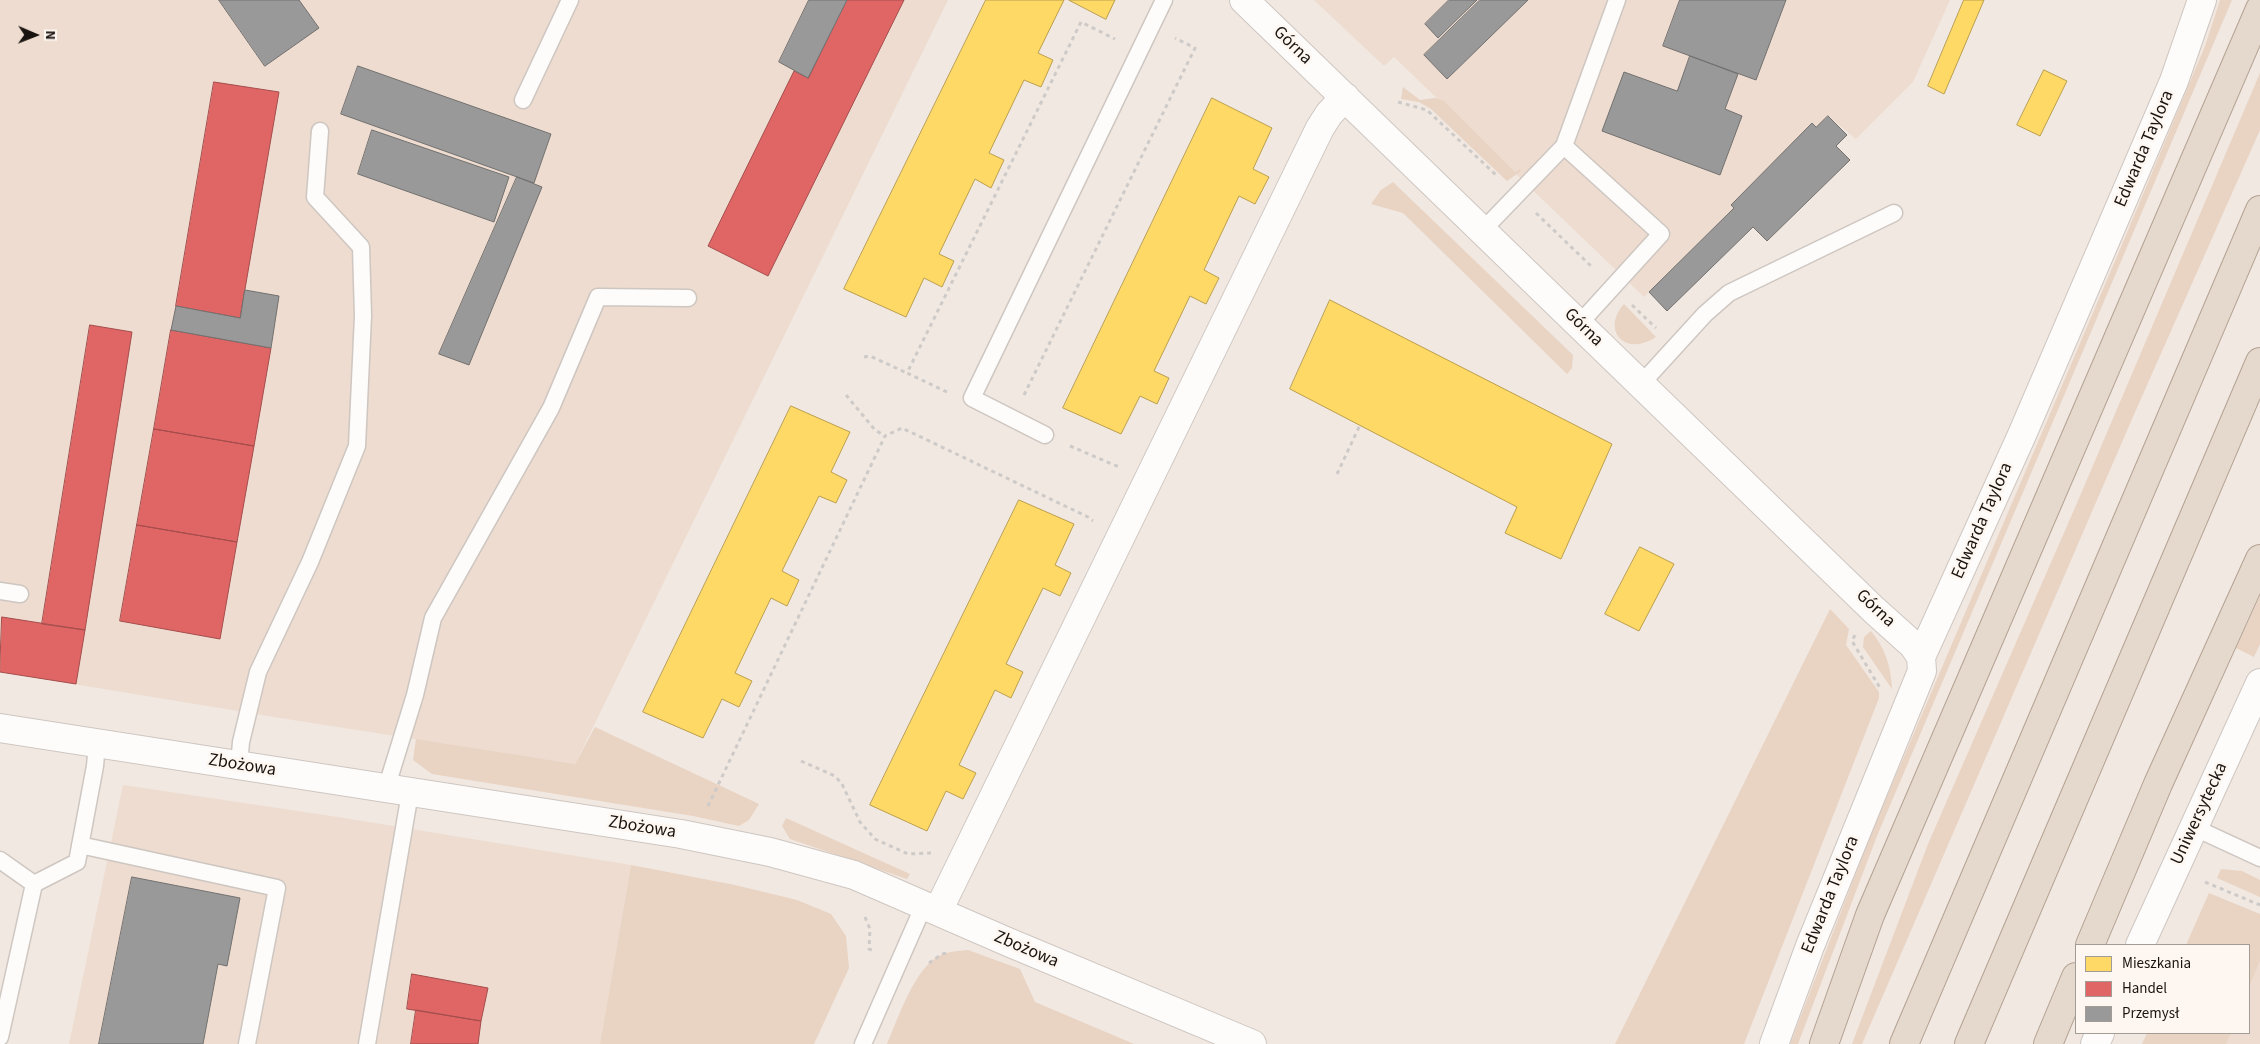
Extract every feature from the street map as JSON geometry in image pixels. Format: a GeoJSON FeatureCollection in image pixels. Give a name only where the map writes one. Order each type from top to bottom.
{"type":"FeatureCollection","features":[{"type":"Feature","properties":{"kind":"highway"},"geometry":{"type":"LineString","coordinates":[[1824,1044],[1870,915],[2260,9]]}},
{"type":"Feature","properties":{"kind":"highway"},"geometry":{"type":"LineString","coordinates":[[1904,1044],[2260,210]]}},
{"type":"Feature","properties":{"kind":"highway"},"geometry":{"type":"LineString","coordinates":[[1969,1044],[2260,362]]}},
{"type":"Feature","properties":{"kind":"highway"},"geometry":{"type":"LineString","coordinates":[[2090,944],[2158,784],[2260,559]]}},
{"type":"Feature","properties":{"kind":"highway"},"geometry":{"type":"LineString","coordinates":[[2048,1044],[2075,979]]}},
{"type":"Feature","properties":{"kind":"street","name":"Górna"},"geometry":{"type":"LineString","coordinates":[[1244,0],[1874,610],[1913,645],[1921,657]]}},
{"type":"Feature","properties":{"kind":"street","name":"Edwarda Taylora"},"geometry":{"type":"LineString","coordinates":[[1774,1044],[1814,937],[1922,670],[1921,657],[2021,437],[2170,90],[2202,0]]}},
{"type":"Feature","properties":{"kind":"street"},"geometry":{"type":"LineString","coordinates":[[931,908],[1320,128],[1329,114],[1345,97]]}},
{"type":"Feature","properties":{"kind":"street","name":"Uniwersytecka"},"geometry":{"type":"LineString","coordinates":[[2140,944],[2260,683]]}},
{"type":"Feature","properties":{"kind":"street","name":"Zbożowa"},"geometry":{"type":"LineString","coordinates":[[0,728],[693,837],[770,852],[854,875],[1252,1044]]}},
{"type":"Feature","properties":{"kind":"lane"},"geometry":{"type":"LineString","coordinates":[[523,100],[570,0]]}},
{"type":"Feature","properties":{"kind":"lane"},"geometry":{"type":"LineString","coordinates":[[1045,435],[972,398],[1164,0]]}},
{"type":"Feature","properties":{"kind":"lane"},"geometry":{"type":"LineString","coordinates":[[1483,230],[1564,146],[1617,0]]}},
{"type":"Feature","properties":{"kind":"lane"},"geometry":{"type":"LineString","coordinates":[[239,766],[241,742],[258,672],[310,562],[357,446],[363,316],[361,247],[315,197],[320,131]]}},
{"type":"Feature","properties":{"kind":"lane"},"geometry":{"type":"LineString","coordinates":[[1564,146],[1661,234],[1579,324]]}},
{"type":"Feature","properties":{"kind":"lane"},"geometry":{"type":"LineString","coordinates":[[1640,384],[1705,314],[1729,293],[1894,213]]}},
{"type":"Feature","properties":{"kind":"lane"},"geometry":{"type":"LineString","coordinates":[[367,1044],[408,720],[433,618],[551,408],[598,297],[688,298]]}},
{"type":"Feature","properties":{"kind":"lane"},"geometry":{"type":"LineString","coordinates":[[0,591],[20,594]]}},
{"type":"Feature","properties":{"kind":"lane"},"geometry":{"type":"LineString","coordinates":[[34,884],[77,862],[95,766],[97,744]]}},
{"type":"Feature","properties":{"kind":"lane"},"geometry":{"type":"LineString","coordinates":[[2193,827],[2260,858]]}},
{"type":"Feature","properties":{"kind":"lane"},"geometry":{"type":"LineString","coordinates":[[80,845],[277,888],[248,1044]]}},
{"type":"Feature","properties":{"kind":"lane"},"geometry":{"type":"LineString","coordinates":[[0,860],[34,884]]}},
{"type":"Feature","properties":{"kind":"lane"},"geometry":{"type":"LineString","coordinates":[[0,1037],[34,884]]}},
{"type":"Feature","properties":{"kind":"lane"},"geometry":{"type":"LineString","coordinates":[[863,1044],[900,960],[931,908]]}},
{"type":"Feature","properties":{"kind":"path"},"geometry":{"type":"LineString","coordinates":[[907,373],[1081,22],[1140,52]]}},
{"type":"Feature","properties":{"kind":"path"},"geometry":{"type":"LineString","coordinates":[[1012,418],[1194,48],[1152,26]]}},
{"type":"Feature","properties":{"kind":"path"},"geometry":{"type":"LineString","coordinates":[[864,357],[870,356],[957,396],[972,398]]}},
{"type":"Feature","properties":{"kind":"path"},"geometry":{"type":"LineString","coordinates":[[846,395],[875,430],[885,436]]}},
{"type":"Feature","properties":{"kind":"path"},"geometry":{"type":"LineString","coordinates":[[1336,474],[1360,425]]}},
{"type":"Feature","properties":{"kind":"path"},"geometry":{"type":"LineString","coordinates":[[693,837],[885,436],[902,428],[1088,517],[1097,525]]}},
{"type":"Feature","properties":{"kind":"path"},"geometry":{"type":"LineString","coordinates":[[801,761],[835,776],[842,784],[860,822],[875,839],[908,854],[928,852],[938,855]]}},
{"type":"Feature","properties":{"kind":"path"},"geometry":{"type":"LineString","coordinates":[[2212,885],[2260,905]]}},
{"type":"Feature","properties":{"kind":"path"},"geometry":{"type":"LineString","coordinates":[[862,912],[870,929],[869,949],[924,969],[931,961],[942,954],[950,953]]}},
{"type":"Feature","properties":{"kind":"shaded area"},"geometry":{"type":"Polygon","coordinates":[[[0,0],[948,0],[575,764],[0,672],[0,0]]]}},
{"type":"Feature","properties":{"kind":"shaded area"},"geometry":{"type":"Polygon","coordinates":[[[1314,0],[1950,0],[1913,82],[1856,139],[1828,116],[1644,297],[1394,57],[1384,66],[1314,0]]]}},
{"type":"Feature","properties":{"kind":"shaded area"},"geometry":{"type":"Polygon","coordinates":[[[2220,0],[2232,0],[1877,836],[1798,1044],[1790,1044],[1871,834],[2121,247],[2205,46],[2220,0]]]}},
{"type":"Feature","properties":{"kind":"shaded area"},"geometry":{"type":"Polygon","coordinates":[[[2260,73],[2260,130],[2132,419],[1862,1044],[1852,1044],[1928,844],[2077,503],[2260,73]]]}},
{"type":"Feature","properties":{"kind":"shaded area"},"geometry":{"type":"Polygon","coordinates":[[[1403,87],[1420,100],[1435,98],[1444,101],[1515,172],[1520,169],[1521,171],[1507,181],[1431,109],[1419,102],[1401,99],[1403,87]]]}},
{"type":"Feature","properties":{"kind":"shaded area"},"geometry":{"type":"Polygon","coordinates":[[[1393,182],[1573,355],[1572,368],[1567,374],[1403,213],[1371,204],[1381,190],[1393,182]]]}},
{"type":"Feature","properties":{"kind":"shaded area"},"geometry":{"type":"Polygon","coordinates":[[[1624,304],[1656,337],[1644,343],[1634,344],[1619,338],[1615,323],[1617,313],[1624,304]]]}},
{"type":"Feature","properties":{"kind":"shaded area"},"geometry":{"type":"Polygon","coordinates":[[[2260,596],[2260,644],[2254,657],[2236,648],[2260,596]]]}},
{"type":"Feature","properties":{"kind":"shaded area"},"geometry":{"type":"Polygon","coordinates":[[[1830,609],[1849,629],[1846,645],[1879,692],[1879,698],[1744,1044],[1615,1044],[1830,609]]]}},
{"type":"Feature","properties":{"kind":"shaded area"},"geometry":{"type":"Polygon","coordinates":[[[1871,631],[1880,644],[1886,658],[1892,689],[1863,647],[1864,637],[1871,631]]]}},
{"type":"Feature","properties":{"kind":"shaded area"},"geometry":{"type":"Polygon","coordinates":[[[595,727],[759,804],[749,820],[739,826],[693,816],[432,774],[413,760],[416,739],[575,764],[595,727]]]}},
{"type":"Feature","properties":{"kind":"shaded area"},"geometry":{"type":"Polygon","coordinates":[[[123,785],[338,817],[631,865],[600,1044],[69,1044],[123,785]]]}},
{"type":"Feature","properties":{"kind":"shaded area"},"geometry":{"type":"Polygon","coordinates":[[[786,818],[910,874],[907,879],[790,839],[782,826],[786,818]]]}},
{"type":"Feature","properties":{"kind":"shaded area"},"geometry":{"type":"Polygon","coordinates":[[[631,865],[735,885],[797,900],[831,914],[846,936],[849,968],[814,1044],[600,1044],[631,865]]]}},
{"type":"Feature","properties":{"kind":"shaded area"},"geometry":{"type":"Polygon","coordinates":[[[2221,869],[2242,871],[2260,880],[2260,897],[2217,878],[2221,869]]]}},
{"type":"Feature","properties":{"kind":"shaded area"},"geometry":{"type":"Polygon","coordinates":[[[2209,893],[2260,914],[2260,961],[2250,986],[2250,944],[2186,944],[2209,893]]]}},
{"type":"Feature","properties":{"kind":"shaded area"},"geometry":{"type":"Polygon","coordinates":[[[968,950],[1020,969],[1035,1002],[1134,1044],[887,1044],[908,994],[923,970],[941,955],[968,950]]]}},
{"type":"Feature","properties":{"kind":"shaded area"},"geometry":{"type":"Polygon","coordinates":[[[2260,961],[2260,1044],[2226,1044],[2231,1034],[2250,1034],[2250,986],[2260,961]]]}},
{"type":"Feature","properties":{"kind":"shaded area"},"geometry":{"type":"Polygon","coordinates":[[[2147,1034],[2231,1034],[2226,1044],[2142,1044],[2147,1034]]]}},
{"type":"Feature","properties":{"kind":"building: Mieszkania"},"geometry":{"type":"Polygon","coordinates":[[[986,0],[1064,0],[1038,53],[1053,60],[1041,87],[1024,80],[989,153],[1004,160],[991,188],[975,179],[939,254],[954,261],[942,287],[924,278],[906,317],[844,289],[986,0]]]}},
{"type":"Feature","properties":{"kind":"building: Mieszkania"},"geometry":{"type":"Polygon","coordinates":[[[1069,0],[1115,0],[1106,19],[1069,0]]]}},
{"type":"Feature","properties":{"kind":"building: Mieszkania"},"geometry":{"type":"Polygon","coordinates":[[[1964,0],[1984,0],[1944,94],[1928,86],[1964,0]]]}},
{"type":"Feature","properties":{"kind":"building: Mieszkania"},"geometry":{"type":"Polygon","coordinates":[[[2044,70],[2067,81],[2040,136],[2017,125],[2044,70]]]}},
{"type":"Feature","properties":{"kind":"building: Mieszkania"},"geometry":{"type":"Polygon","coordinates":[[[1212,98],[1272,128],[1253,169],[1269,177],[1255,204],[1239,196],[1204,270],[1219,278],[1206,304],[1190,296],[1154,371],[1169,378],[1157,404],[1140,396],[1121,434],[1063,408],[1212,98]]]}},
{"type":"Feature","properties":{"kind":"building: Mieszkania"},"geometry":{"type":"Polygon","coordinates":[[[1330,300],[1612,444],[1561,559],[1505,533],[1517,507],[1290,389],[1330,300]]]}},
{"type":"Feature","properties":{"kind":"building: Mieszkania"},"geometry":{"type":"Polygon","coordinates":[[[791,406],[850,432],[831,472],[847,480],[836,503],[819,496],[782,571],[799,580],[787,606],[771,598],[735,673],[752,681],[739,707],[722,699],[703,738],[643,712],[791,406]]]}},
{"type":"Feature","properties":{"kind":"building: Mieszkania"},"geometry":{"type":"Polygon","coordinates":[[[1019,500],[1074,524],[1055,565],[1071,573],[1060,596],[1043,588],[1006,664],[1023,672],[1011,698],[995,690],[959,765],[976,773],[963,799],[946,791],[927,831],[870,805],[1019,500]]]}},
{"type":"Feature","properties":{"kind":"building: Mieszkania"},"geometry":{"type":"Polygon","coordinates":[[[1640,547],[1674,564],[1639,631],[1605,614],[1640,547]]]}},
{"type":"Feature","properties":{"kind":"building: Handel"},"geometry":{"type":"Polygon","coordinates":[[[847,0],[904,0],[768,276],[708,246],[794,71],[808,78],[847,0]]]}},
{"type":"Feature","properties":{"kind":"building: Handel"},"geometry":{"type":"Polygon","coordinates":[[[214,82],[279,92],[240,318],[176,306],[214,82]]]}},
{"type":"Feature","properties":{"kind":"building: Handel"},"geometry":{"type":"Polygon","coordinates":[[[90,325],[132,332],[85,630],[42,624],[90,325]]]}},
{"type":"Feature","properties":{"kind":"building: Handel"},"geometry":{"type":"Polygon","coordinates":[[[171,330],[271,348],[254,446],[154,429],[171,330]]]}},
{"type":"Feature","properties":{"kind":"building: Handel"},"geometry":{"type":"Polygon","coordinates":[[[154,429],[254,446],[237,542],[137,525],[154,429]]]}},
{"type":"Feature","properties":{"kind":"building: Handel"},"geometry":{"type":"Polygon","coordinates":[[[137,525],[237,542],[220,639],[120,621],[137,525]]]}},
{"type":"Feature","properties":{"kind":"building: Handel"},"geometry":{"type":"Polygon","coordinates":[[[2,617],[85,630],[76,684],[0,672],[2,617]]]}},
{"type":"Feature","properties":{"kind":"building: Handel"},"geometry":{"type":"Polygon","coordinates":[[[412,974],[488,988],[481,1021],[407,1009],[412,974]]]}},
{"type":"Feature","properties":{"kind":"building: Handel"},"geometry":{"type":"Polygon","coordinates":[[[416,1010],[481,1021],[478,1044],[411,1044],[416,1010]]]}},
{"type":"Feature","properties":{"kind":"building: Przemysł"},"geometry":{"type":"Polygon","coordinates":[[[219,0],[299,0],[319,28],[265,66],[219,0]]]}},
{"type":"Feature","properties":{"kind":"building: Przemysł"},"geometry":{"type":"Polygon","coordinates":[[[809,0],[847,0],[808,78],[779,62],[809,0]]]}},
{"type":"Feature","properties":{"kind":"building: Przemysł"},"geometry":{"type":"Polygon","coordinates":[[[1449,0],[1477,0],[1438,38],[1425,24],[1449,0]]]}},
{"type":"Feature","properties":{"kind":"building: Przemysł"},"geometry":{"type":"Polygon","coordinates":[[[1480,0],[1528,0],[1447,79],[1424,55],[1480,0]]]}},
{"type":"Feature","properties":{"kind":"building: Przemysł"},"geometry":{"type":"Polygon","coordinates":[[[1680,0],[1786,0],[1756,80],[1663,46],[1680,0]]]}},
{"type":"Feature","properties":{"kind":"building: Przemysł"},"geometry":{"type":"Polygon","coordinates":[[[1690,56],[1738,74],[1725,109],[1742,116],[1720,175],[1602,131],[1624,72],[1677,91],[1690,56]]]}},
{"type":"Feature","properties":{"kind":"building: Przemysł"},"geometry":{"type":"Polygon","coordinates":[[[358,66],[551,134],[534,183],[341,114],[358,66]]]}},
{"type":"Feature","properties":{"kind":"building: Przemysł"},"geometry":{"type":"Polygon","coordinates":[[[1828,116],[1847,135],[1836,146],[1850,160],[1767,241],[1753,227],[1667,311],[1649,292],[1734,208],[1731,205],[1812,123],[1816,127],[1828,116]]]}},
{"type":"Feature","properties":{"kind":"building: Przemysł"},"geometry":{"type":"Polygon","coordinates":[[[372,130],[509,177],[494,222],[358,174],[372,130]]]}},
{"type":"Feature","properties":{"kind":"building: Przemysł"},"geometry":{"type":"Polygon","coordinates":[[[517,177],[542,187],[469,365],[439,354],[517,177]]]}},
{"type":"Feature","properties":{"kind":"building: Przemysł"},"geometry":{"type":"Polygon","coordinates":[[[245,290],[279,296],[271,348],[171,330],[176,306],[240,318],[245,290]]]}},
{"type":"Feature","properties":{"kind":"building: Przemysł"},"geometry":{"type":"Polygon","coordinates":[[[132,877],[240,898],[227,966],[218,964],[203,1044],[99,1044],[132,877]]]}}]}
